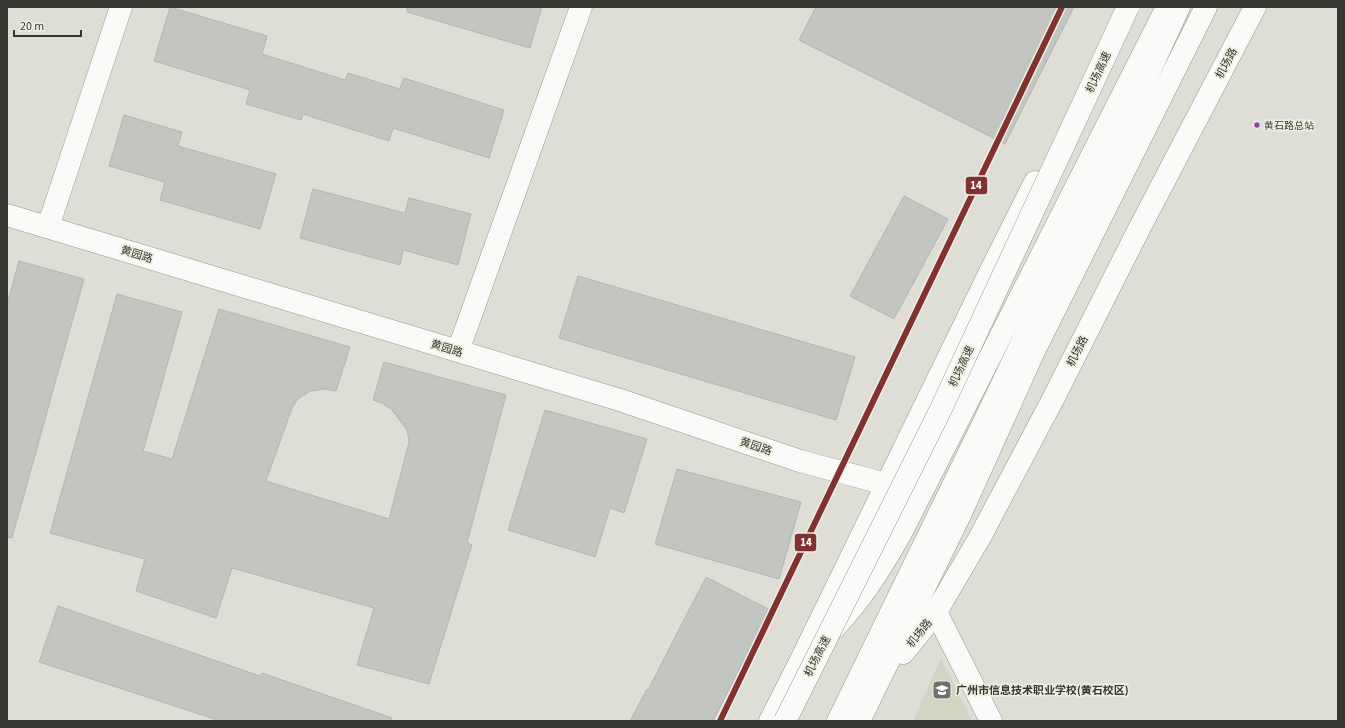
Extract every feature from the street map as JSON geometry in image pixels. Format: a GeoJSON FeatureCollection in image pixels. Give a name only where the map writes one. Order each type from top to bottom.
{"type":"FeatureCollection","features":[{"type":"Feature","properties":{"kind":"main road"},"geometry":{"type":"LineString","coordinates":[[48,227],[121,7]]}},
{"type":"Feature","properties":{"kind":"main road"},"geometry":{"type":"LineString","coordinates":[[458,351],[581,7]]}},
{"type":"Feature","properties":{"kind":"main road"},"geometry":{"type":"LineString","coordinates":[[770,721],[991,270],[1124,7]]}},
{"type":"Feature","properties":{"kind":"main road","name":"机场高速"},"geometry":{"type":"LineString","coordinates":[[785,721],[940,411],[1128,7]]}},
{"type":"Feature","properties":{"kind":"main road"},"geometry":{"type":"LineString","coordinates":[[800,662],[857,603],[886,560],[1167,7]]}},
{"type":"Feature","properties":{"kind":"main road"},"geometry":{"type":"LineString","coordinates":[[838,721],[1085,210],[1179,7]]}},
{"type":"Feature","properties":{"kind":"main road","name":"机场路"},"geometry":{"type":"LineString","coordinates":[[859,721],[879,683],[960,514],[1034,351],[1076,264],[1206,7]]}},
{"type":"Feature","properties":{"kind":"main road","name":"机场路"},"geometry":{"type":"LineString","coordinates":[[879,683],[936,612],[980,537],[1053,399],[1255,7]]}},
{"type":"Feature","properties":{"kind":"main road","name":"黄园路"},"geometry":{"type":"LineString","coordinates":[[7,215],[620,400],[800,461],[886,484]]}},
{"type":"Feature","properties":{"kind":"main road"},"geometry":{"type":"LineString","coordinates":[[936,612],[991,721]]}},
{"type":"Feature","properties":{"kind":"shaded area","name":"广州市信息技术职业学校(黄石校区)"},"geometry":{"type":"Polygon","coordinates":[[[941,658],[972,721],[913,721],[941,658]]]}},
{"type":"Feature","properties":{"kind":"building"},"geometry":{"type":"Polygon","coordinates":[[[170,7],[267,36],[262,54],[345,80],[348,73],[400,89],[404,78],[504,110],[489,158],[393,128],[389,141],[303,114],[301,120],[246,104],[250,90],[154,61],[170,7]]]}},
{"type":"Feature","properties":{"kind":"building"},"geometry":{"type":"Polygon","coordinates":[[[407,7],[542,7],[530,48],[407,12],[407,7]]]}},
{"type":"Feature","properties":{"kind":"building"},"geometry":{"type":"Polygon","coordinates":[[[816,7],[1074,7],[1005,144],[799,40],[816,7]]]}},
{"type":"Feature","properties":{"kind":"building"},"geometry":{"type":"Polygon","coordinates":[[[124,115],[182,132],[178,146],[276,174],[260,229],[160,200],[165,182],[109,166],[124,115]]]}},
{"type":"Feature","properties":{"kind":"building"},"geometry":{"type":"Polygon","coordinates":[[[313,189],[405,213],[409,198],[471,214],[458,265],[403,250],[400,265],[300,238],[313,189]]]}},
{"type":"Feature","properties":{"kind":"building"},"geometry":{"type":"Polygon","coordinates":[[[904,196],[948,219],[894,319],[850,296],[904,196]]]}},
{"type":"Feature","properties":{"kind":"building"},"geometry":{"type":"Polygon","coordinates":[[[19,261],[84,279],[12,538],[7,537],[7,304],[19,261]]]}},
{"type":"Feature","properties":{"kind":"building"},"geometry":{"type":"Polygon","coordinates":[[[578,276],[855,357],[836,420],[559,338],[578,276]]]}},
{"type":"Feature","properties":{"kind":"building"},"geometry":{"type":"Polygon","coordinates":[[[117,294],[182,312],[143,451],[172,459],[219,309],[350,347],[336,391],[326,389],[310,391],[297,400],[292,408],[266,481],[389,519],[409,442],[407,430],[392,410],[382,403],[373,400],[384,362],[506,395],[467,543],[472,545],[429,684],[357,665],[374,608],[232,568],[216,618],[136,591],[145,559],[50,533],[117,294]]]}},
{"type":"Feature","properties":{"kind":"building"},"geometry":{"type":"Polygon","coordinates":[[[545,410],[647,439],[624,513],[610,508],[595,557],[508,530],[545,410]]]}},
{"type":"Feature","properties":{"kind":"building"},"geometry":{"type":"Polygon","coordinates":[[[677,469],[801,502],[779,579],[655,544],[677,469]]]}},
{"type":"Feature","properties":{"kind":"building"},"geometry":{"type":"Polygon","coordinates":[[[706,577],[770,610],[713,721],[630,721],[647,689],[648,690],[706,577]]]}},
{"type":"Feature","properties":{"kind":"building"},"geometry":{"type":"Polygon","coordinates":[[[58,606],[260,676],[262,673],[392,718],[391,721],[221,721],[39,662],[58,606]]]}},
{"type":"Feature","properties":{"kind":"transit line","name":"14"},"geometry":{"type":"LineString","coordinates":[[720,721],[1062,7]]}},
{"type":"Feature","properties":{"kind":"place","name":"黄石路总站"},"geometry":{"type":"Point","coordinates":[1257,125]}},
{"type":"Feature","properties":{"kind":"place","name":"广州市信息技术职业学校(黄石校区)"},"geometry":{"type":"Point","coordinates":[942,690]}}]}
